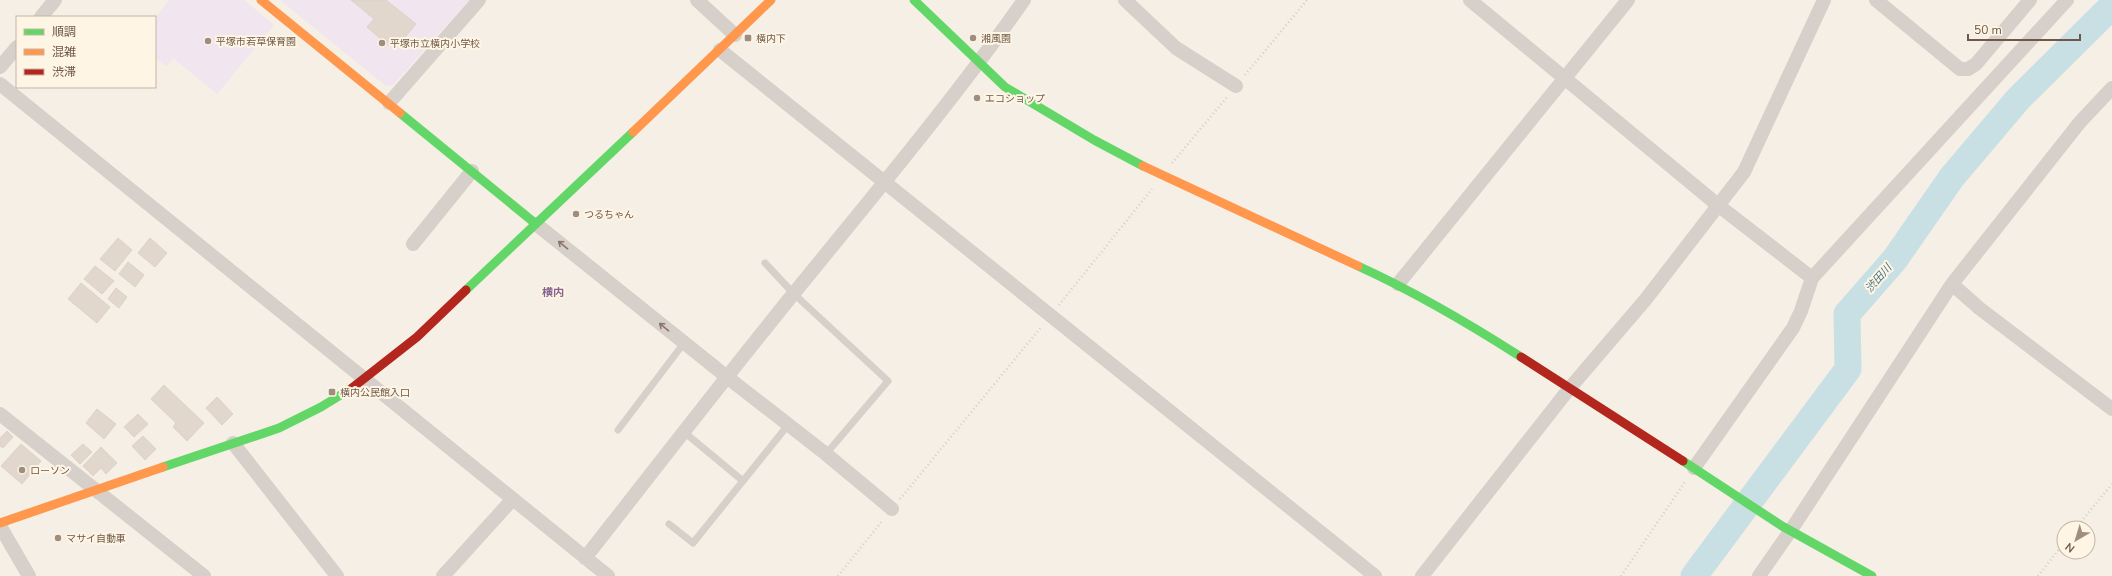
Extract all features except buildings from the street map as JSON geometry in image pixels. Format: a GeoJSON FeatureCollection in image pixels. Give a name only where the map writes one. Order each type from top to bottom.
{"type":"FeatureCollection","features":[{"type":"Feature","properties":{"kind":"street"},"geometry":{"type":"LineString","coordinates":[[42,16],[55,0]]}},
{"type":"Feature","properties":{"kind":"street"},"geometry":{"type":"LineString","coordinates":[[261,0],[536,224],[727,378],[826,454],[892,509]]}},
{"type":"Feature","properties":{"kind":"street"},"geometry":{"type":"LineString","coordinates":[[389,103],[480,0]]}},
{"type":"Feature","properties":{"kind":"street"},"geometry":{"type":"LineString","coordinates":[[697,0],[735,35]]}},
{"type":"Feature","properties":{"kind":"street"},"geometry":{"type":"LineString","coordinates":[[0,523],[94,489],[279,428],[321,407],[364,380],[417,337],[771,0]]}},
{"type":"Feature","properties":{"kind":"street"},"geometry":{"type":"LineString","coordinates":[[914,0],[1005,87],[1036,106],[1094,140],[1162,176],[1398,284],[1463,319],[1787,528],[1872,576]]}},
{"type":"Feature","properties":{"kind":"street"},"geometry":{"type":"LineString","coordinates":[[585,558],[794,294],[885,183],[980,63],[1024,0]]}},
{"type":"Feature","properties":{"kind":"street"},"geometry":{"type":"LineString","coordinates":[[1126,0],[1176,48],[1236,86]]}},
{"type":"Feature","properties":{"kind":"street"},"geometry":{"type":"LineString","coordinates":[[1470,0],[1565,77],[1719,206],[1812,278]]}},
{"type":"Feature","properties":{"kind":"street"},"geometry":{"type":"LineString","coordinates":[[1422,576],[1570,389],[1646,299],[1744,172],[1824,0]]}},
{"type":"Feature","properties":{"kind":"street"},"geometry":{"type":"LineString","coordinates":[[1876,0],[1960,69],[1968,69],[1976,64],[2030,0]]}},
{"type":"Feature","properties":{"kind":"street"},"geometry":{"type":"LineString","coordinates":[[1697,469],[1793,328],[1801,311],[1812,278],[2067,0]]}},
{"type":"Feature","properties":{"kind":"street"},"geometry":{"type":"LineString","coordinates":[[1398,284],[1565,77],[1624,1]]}},
{"type":"Feature","properties":{"kind":"street"},"geometry":{"type":"LineString","coordinates":[[0,67],[16,47]]}},
{"type":"Feature","properties":{"kind":"street"},"geometry":{"type":"LineString","coordinates":[[720,50],[1375,576]]}},
{"type":"Feature","properties":{"kind":"street"},"geometry":{"type":"LineString","coordinates":[[0,84],[364,380],[452,449],[512,500],[608,576]]}},
{"type":"Feature","properties":{"kind":"street"},"geometry":{"type":"LineString","coordinates":[[1759,576],[1787,528],[1952,284],[2080,122],[2112,88]]}},
{"type":"Feature","properties":{"kind":"street"},"geometry":{"type":"LineString","coordinates":[[412,244],[472,171]]}},
{"type":"Feature","properties":{"kind":"street"},"geometry":{"type":"LineString","coordinates":[[1952,284],[1979,308],[2111,406]]}},
{"type":"Feature","properties":{"kind":"street"},"geometry":{"type":"LineString","coordinates":[[0,414],[204,576]]}},
{"type":"Feature","properties":{"kind":"street"},"geometry":{"type":"LineString","coordinates":[[234,443],[338,576]]}},
{"type":"Feature","properties":{"kind":"street"},"geometry":{"type":"LineString","coordinates":[[443,576],[512,500]]}},
{"type":"Feature","properties":{"kind":"street"},"geometry":{"type":"LineString","coordinates":[[0,526],[29,576]]}},
{"type":"Feature","properties":{"kind":"lane"},"geometry":{"type":"LineString","coordinates":[[765,263],[794,294],[888,381],[826,454]]}},
{"type":"Feature","properties":{"kind":"lane"},"geometry":{"type":"LineString","coordinates":[[618,430],[684,343]]}},
{"type":"Feature","properties":{"kind":"lane"},"geometry":{"type":"LineString","coordinates":[[669,524],[693,543],[788,425]]}},
{"type":"Feature","properties":{"kind":"lane"},"geometry":{"type":"LineString","coordinates":[[684,432],[742,481]]}},
{"type":"Feature","properties":{"kind":"path"},"geometry":{"type":"LineString","coordinates":[[838,576],[1051,315],[1162,176],[1307,0]]}},
{"type":"Feature","properties":{"kind":"path"},"geometry":{"type":"LineString","coordinates":[[1621,576],[1697,469]]}},
{"type":"Feature","properties":{"kind":"path"},"geometry":{"type":"LineString","coordinates":[[2083,520],[2112,484]]}},
{"type":"Feature","properties":{"kind":"path"},"geometry":{"type":"LineString","coordinates":[[2038,576],[2056,553]]}},
{"type":"Feature","properties":{"kind":"shaded area","name":"平塚市若草保育園"},"geometry":{"type":"Polygon","coordinates":[[[169,0],[244,0],[274,25],[217,94],[173,58],[166,66],[156,59],[156,17],[169,0]]]}},
{"type":"Feature","properties":{"kind":"shaded area","name":"平塚市立横内小学校"},"geometry":{"type":"Polygon","coordinates":[[[280,0],[469,0],[393,85],[386,86],[280,0]]]}},
{"type":"Feature","properties":{"kind":"waterway","name":"渋田川"},"geometry":{"type":"LineString","coordinates":[[1694,576],[1848,369],[1847,314],[1895,259],[1952,177],[2019,98],[2112,6]]}},
{"type":"Feature","properties":{"kind":"traffic: fast"},"geometry":{"type":"LineString","coordinates":[[914,0],[1005,87],[1094,140],[1143,166]]}},
{"type":"Feature","properties":{"kind":"traffic: fast"},"geometry":{"type":"LineString","coordinates":[[400,113],[536,224]]}},
{"type":"Feature","properties":{"kind":"traffic: fast"},"geometry":{"type":"LineString","coordinates":[[466,290],[633,132]]}},
{"type":"Feature","properties":{"kind":"traffic: fast"},"geometry":{"type":"LineString","coordinates":[[1358,266],[1441,308],[1521,357]]}},
{"type":"Feature","properties":{"kind":"traffic: fast"},"geometry":{"type":"LineString","coordinates":[[163,467],[279,428],[321,407],[352,388]]}},
{"type":"Feature","properties":{"kind":"traffic: fast"},"geometry":{"type":"LineString","coordinates":[[1683,461],[1782,526],[1872,576]]}},
{"type":"Feature","properties":{"kind":"traffic: slow"},"geometry":{"type":"LineString","coordinates":[[261,0],[400,113]]}},
{"type":"Feature","properties":{"kind":"traffic: slow"},"geometry":{"type":"LineString","coordinates":[[633,132],[771,0]]}},
{"type":"Feature","properties":{"kind":"traffic: slow"},"geometry":{"type":"LineString","coordinates":[[1143,166],[1358,266]]}},
{"type":"Feature","properties":{"kind":"traffic: slow"},"geometry":{"type":"LineString","coordinates":[[0,523],[163,467]]}},
{"type":"Feature","properties":{"kind":"traffic: jam"},"geometry":{"type":"LineString","coordinates":[[352,388],[417,337],[466,290]]}},
{"type":"Feature","properties":{"kind":"traffic: jam"},"geometry":{"type":"LineString","coordinates":[[1521,357],[1683,461]]}},
{"type":"Feature","properties":{"kind":"place","name":"横内下"},"geometry":{"type":"Point","coordinates":[748,38]}},
{"type":"Feature","properties":{"kind":"place","name":"湘風園"},"geometry":{"type":"Point","coordinates":[973,38]}},
{"type":"Feature","properties":{"kind":"place","name":"平塚市若草保育園"},"geometry":{"type":"Point","coordinates":[208,41]}},
{"type":"Feature","properties":{"kind":"place","name":"平塚市立横内小学校"},"geometry":{"type":"Point","coordinates":[382,43]}},
{"type":"Feature","properties":{"kind":"place","name":"エコショップ"},"geometry":{"type":"Point","coordinates":[977,98]}},
{"type":"Feature","properties":{"kind":"place","name":"つるちゃん"},"geometry":{"type":"Point","coordinates":[576,214]}},
{"type":"Feature","properties":{"kind":"place","name":"横内公民館入口"},"geometry":{"type":"Point","coordinates":[332,392]}},
{"type":"Feature","properties":{"kind":"place","name":"ローソン"},"geometry":{"type":"Point","coordinates":[22,470]}},
{"type":"Feature","properties":{"kind":"place","name":"マサイ自動車"},"geometry":{"type":"Point","coordinates":[58,538]}},
{"type":"Feature","properties":{"kind":"district","name":"横内"},"geometry":{"type":"Point","coordinates":[553,292]}}]}
